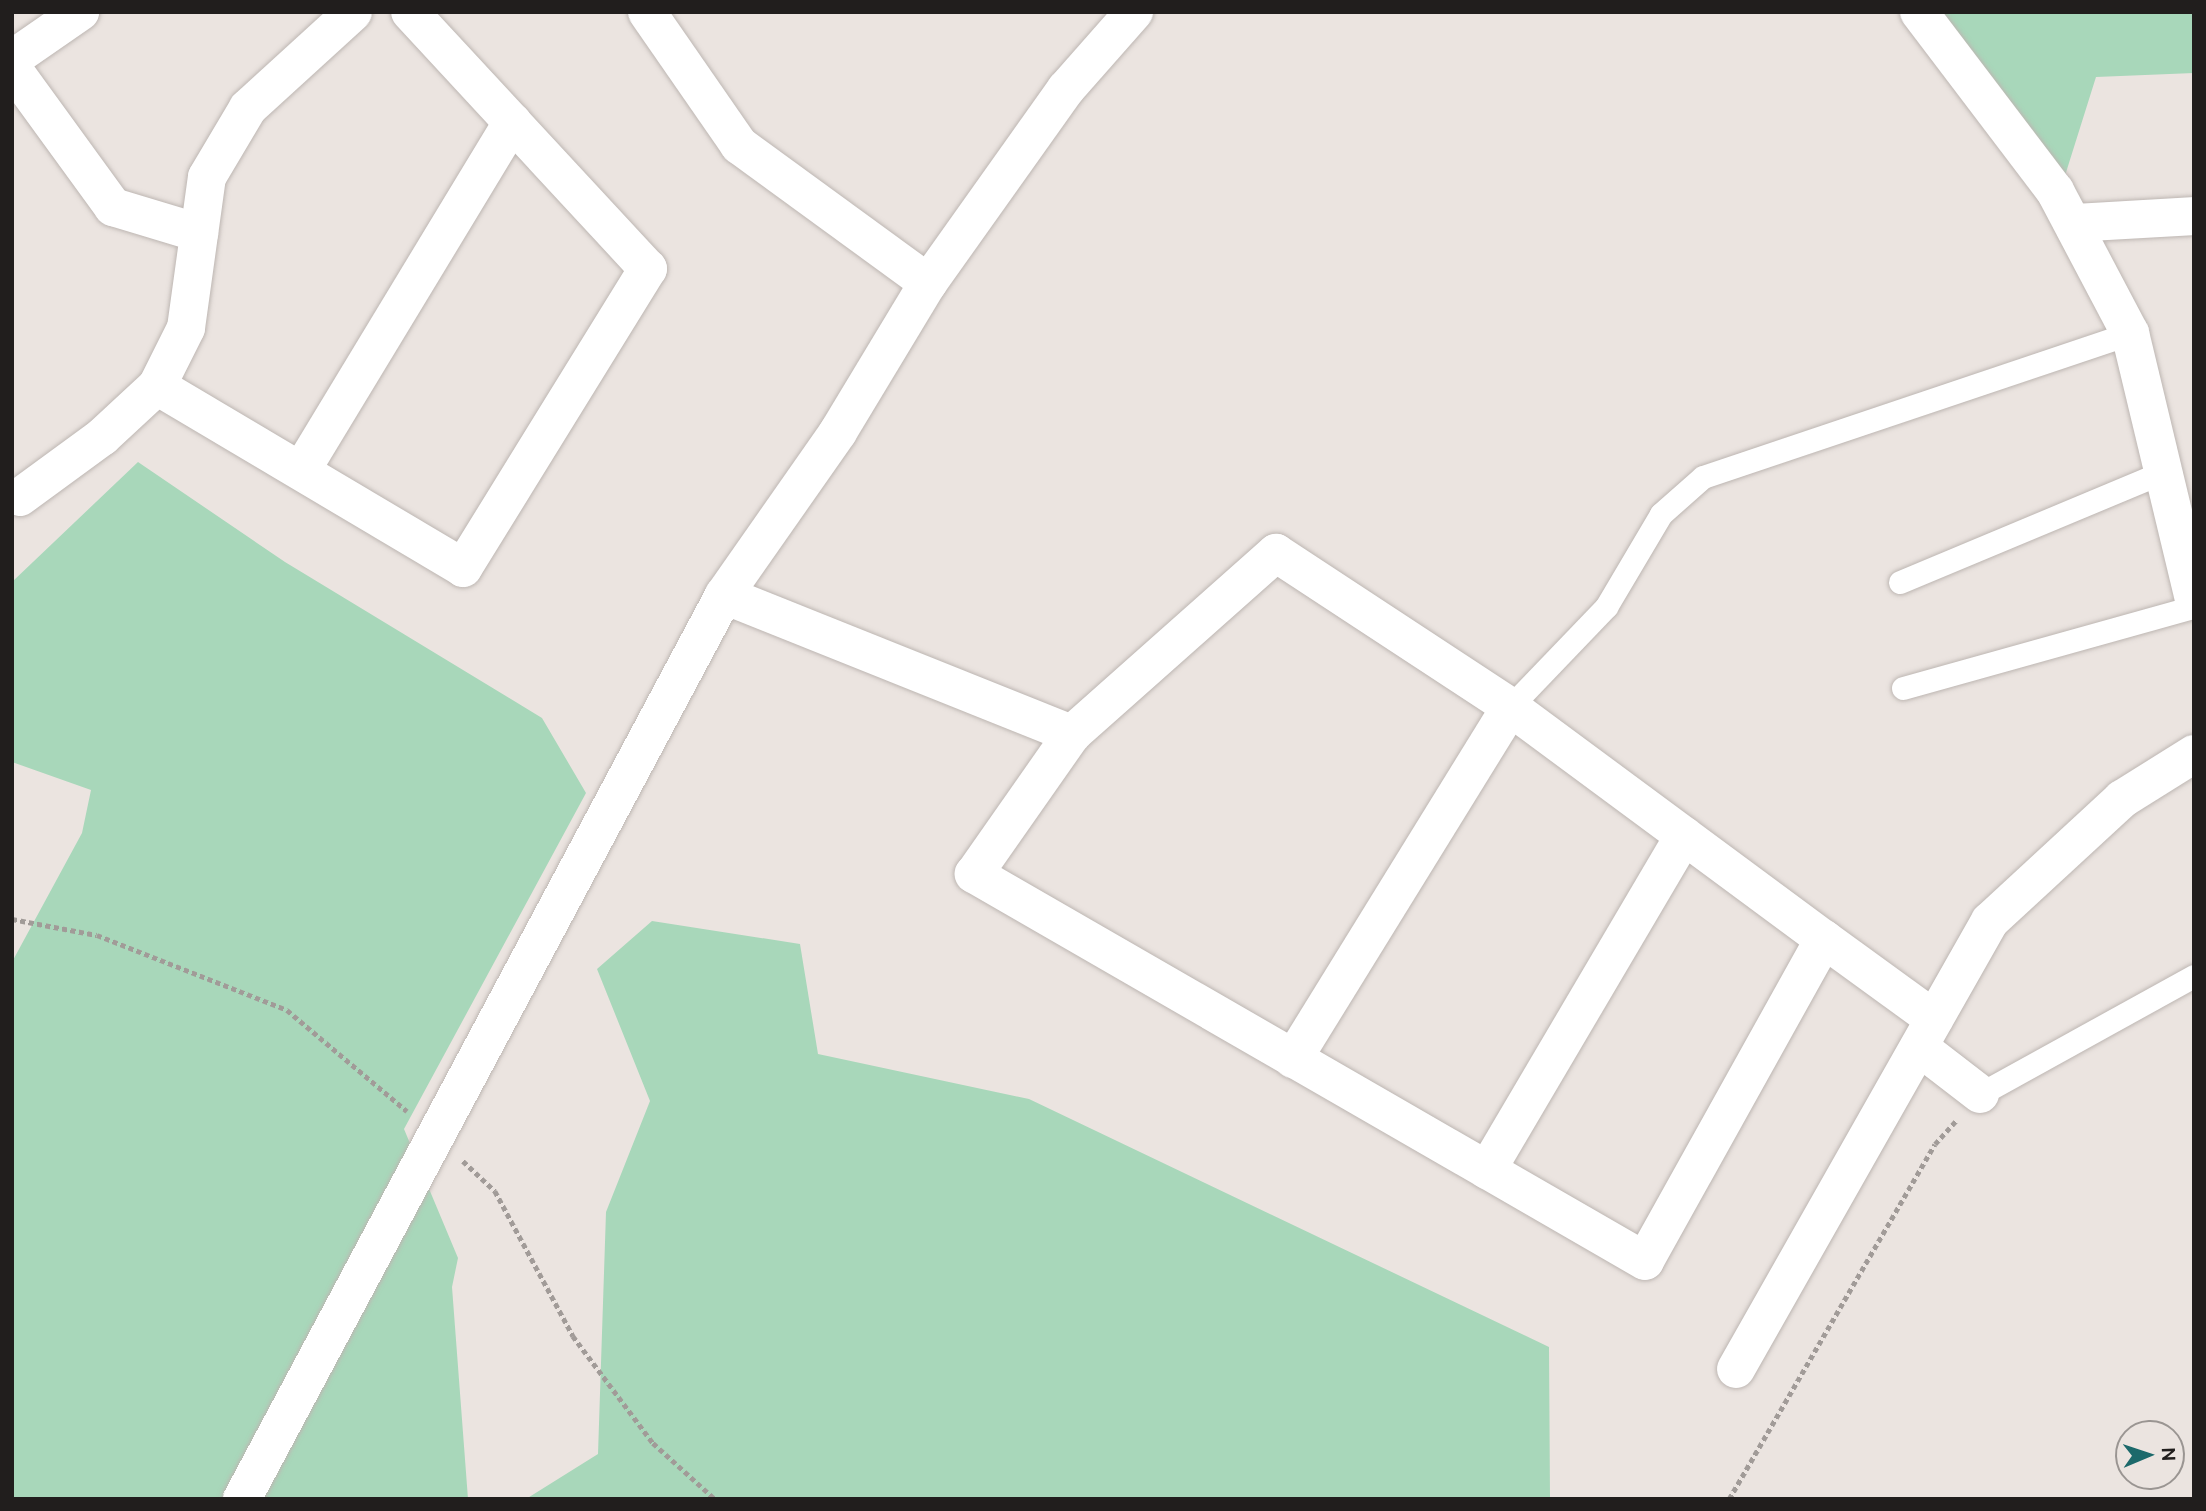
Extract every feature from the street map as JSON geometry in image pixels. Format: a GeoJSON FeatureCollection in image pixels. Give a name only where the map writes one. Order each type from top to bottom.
{"type":"FeatureCollection","features":[{"type":"Feature","properties":{"kind":"street"},"geometry":{"type":"LineString","coordinates":[[12,60],[80,12]]}},
{"type":"Feature","properties":{"kind":"street"},"geometry":{"type":"LineString","coordinates":[[20,497],[102,437],[158,386],[186,328],[206,177],[248,108],[353,12]]}},
{"type":"Feature","properties":{"kind":"street"},"geometry":{"type":"LineString","coordinates":[[158,386],[463,568],[648,270],[410,12]]}},
{"type":"Feature","properties":{"kind":"street"},"geometry":{"type":"LineString","coordinates":[[647,12],[738,145],[928,283]]}},
{"type":"Feature","properties":{"kind":"street"},"geometry":{"type":"LineString","coordinates":[[242,1499],[438,1138],[724,595],[838,432],[928,283],[1066,89],[1134,12]]}},
{"type":"Feature","properties":{"kind":"street"},"geometry":{"type":"LineString","coordinates":[[1919,12],[2073,223],[2130,333],[2194,600]]}},
{"type":"Feature","properties":{"kind":"street"},"geometry":{"type":"LineString","coordinates":[[12,68],[113,207],[199,233]]}},
{"type":"Feature","properties":{"kind":"street"},"geometry":{"type":"LineString","coordinates":[[301,471],[512,122]]}},
{"type":"Feature","properties":{"kind":"street"},"geometry":{"type":"LineString","coordinates":[[2073,223],[2194,216]]}},
{"type":"Feature","properties":{"kind":"street"},"geometry":{"type":"LineString","coordinates":[[1824,939],[1645,1261],[974,874],[1072,734],[1276,553],[1510,707],[1824,939],[1926,1033],[1980,1094]]}},
{"type":"Feature","properties":{"kind":"street"},"geometry":{"type":"LineString","coordinates":[[724,595],[1072,734]]}},
{"type":"Feature","properties":{"kind":"street"},"geometry":{"type":"LineString","coordinates":[[1293,1059],[1510,707]]}},
{"type":"Feature","properties":{"kind":"street"},"geometry":{"type":"LineString","coordinates":[[1735,1369],[1990,920],[2122,799],[2194,754]]}},
{"type":"Feature","properties":{"kind":"street"},"geometry":{"type":"LineString","coordinates":[[1488,1170],[1684,836]]}},
{"type":"Feature","properties":{"kind":"lane"},"geometry":{"type":"LineString","coordinates":[[1510,707],[1606,607],[1661,514],[1703,477],[2130,333]]}},
{"type":"Feature","properties":{"kind":"lane"},"geometry":{"type":"LineString","coordinates":[[1899,582],[2163,472]]}},
{"type":"Feature","properties":{"kind":"lane"},"geometry":{"type":"LineString","coordinates":[[1903,688],[2194,607]]}},
{"type":"Feature","properties":{"kind":"lane"},"geometry":{"type":"LineString","coordinates":[[1980,1094],[2194,976]]}},
{"type":"Feature","properties":{"kind":"path"},"geometry":{"type":"LineString","coordinates":[[12,919],[97,935],[287,1010],[438,1138],[495,1191],[573,1336],[653,1443],[715,1499]]}},
{"type":"Feature","properties":{"kind":"path"},"geometry":{"type":"LineString","coordinates":[[1729,1499],[1936,1144],[1980,1094]]}},
{"type":"Feature","properties":{"kind":"green space"},"geometry":{"type":"Polygon","coordinates":[[[1942,12],[2194,12],[2194,73],[2096,77],[2063,182],[1942,12]]]}},
{"type":"Feature","properties":{"kind":"green space"},"geometry":{"type":"Polygon","coordinates":[[[138,462],[285,562],[542,718],[586,793],[404,1129],[458,1258],[452,1287],[468,1499],[12,1499],[12,962],[82,833],[91,790],[12,762],[12,582],[138,462]]]}},
{"type":"Feature","properties":{"kind":"green space"},"geometry":{"type":"Polygon","coordinates":[[[652,921],[800,944],[818,1054],[1029,1099],[1549,1347],[1550,1499],[526,1499],[598,1454],[606,1212],[650,1101],[597,969],[652,921]]]}}]}
